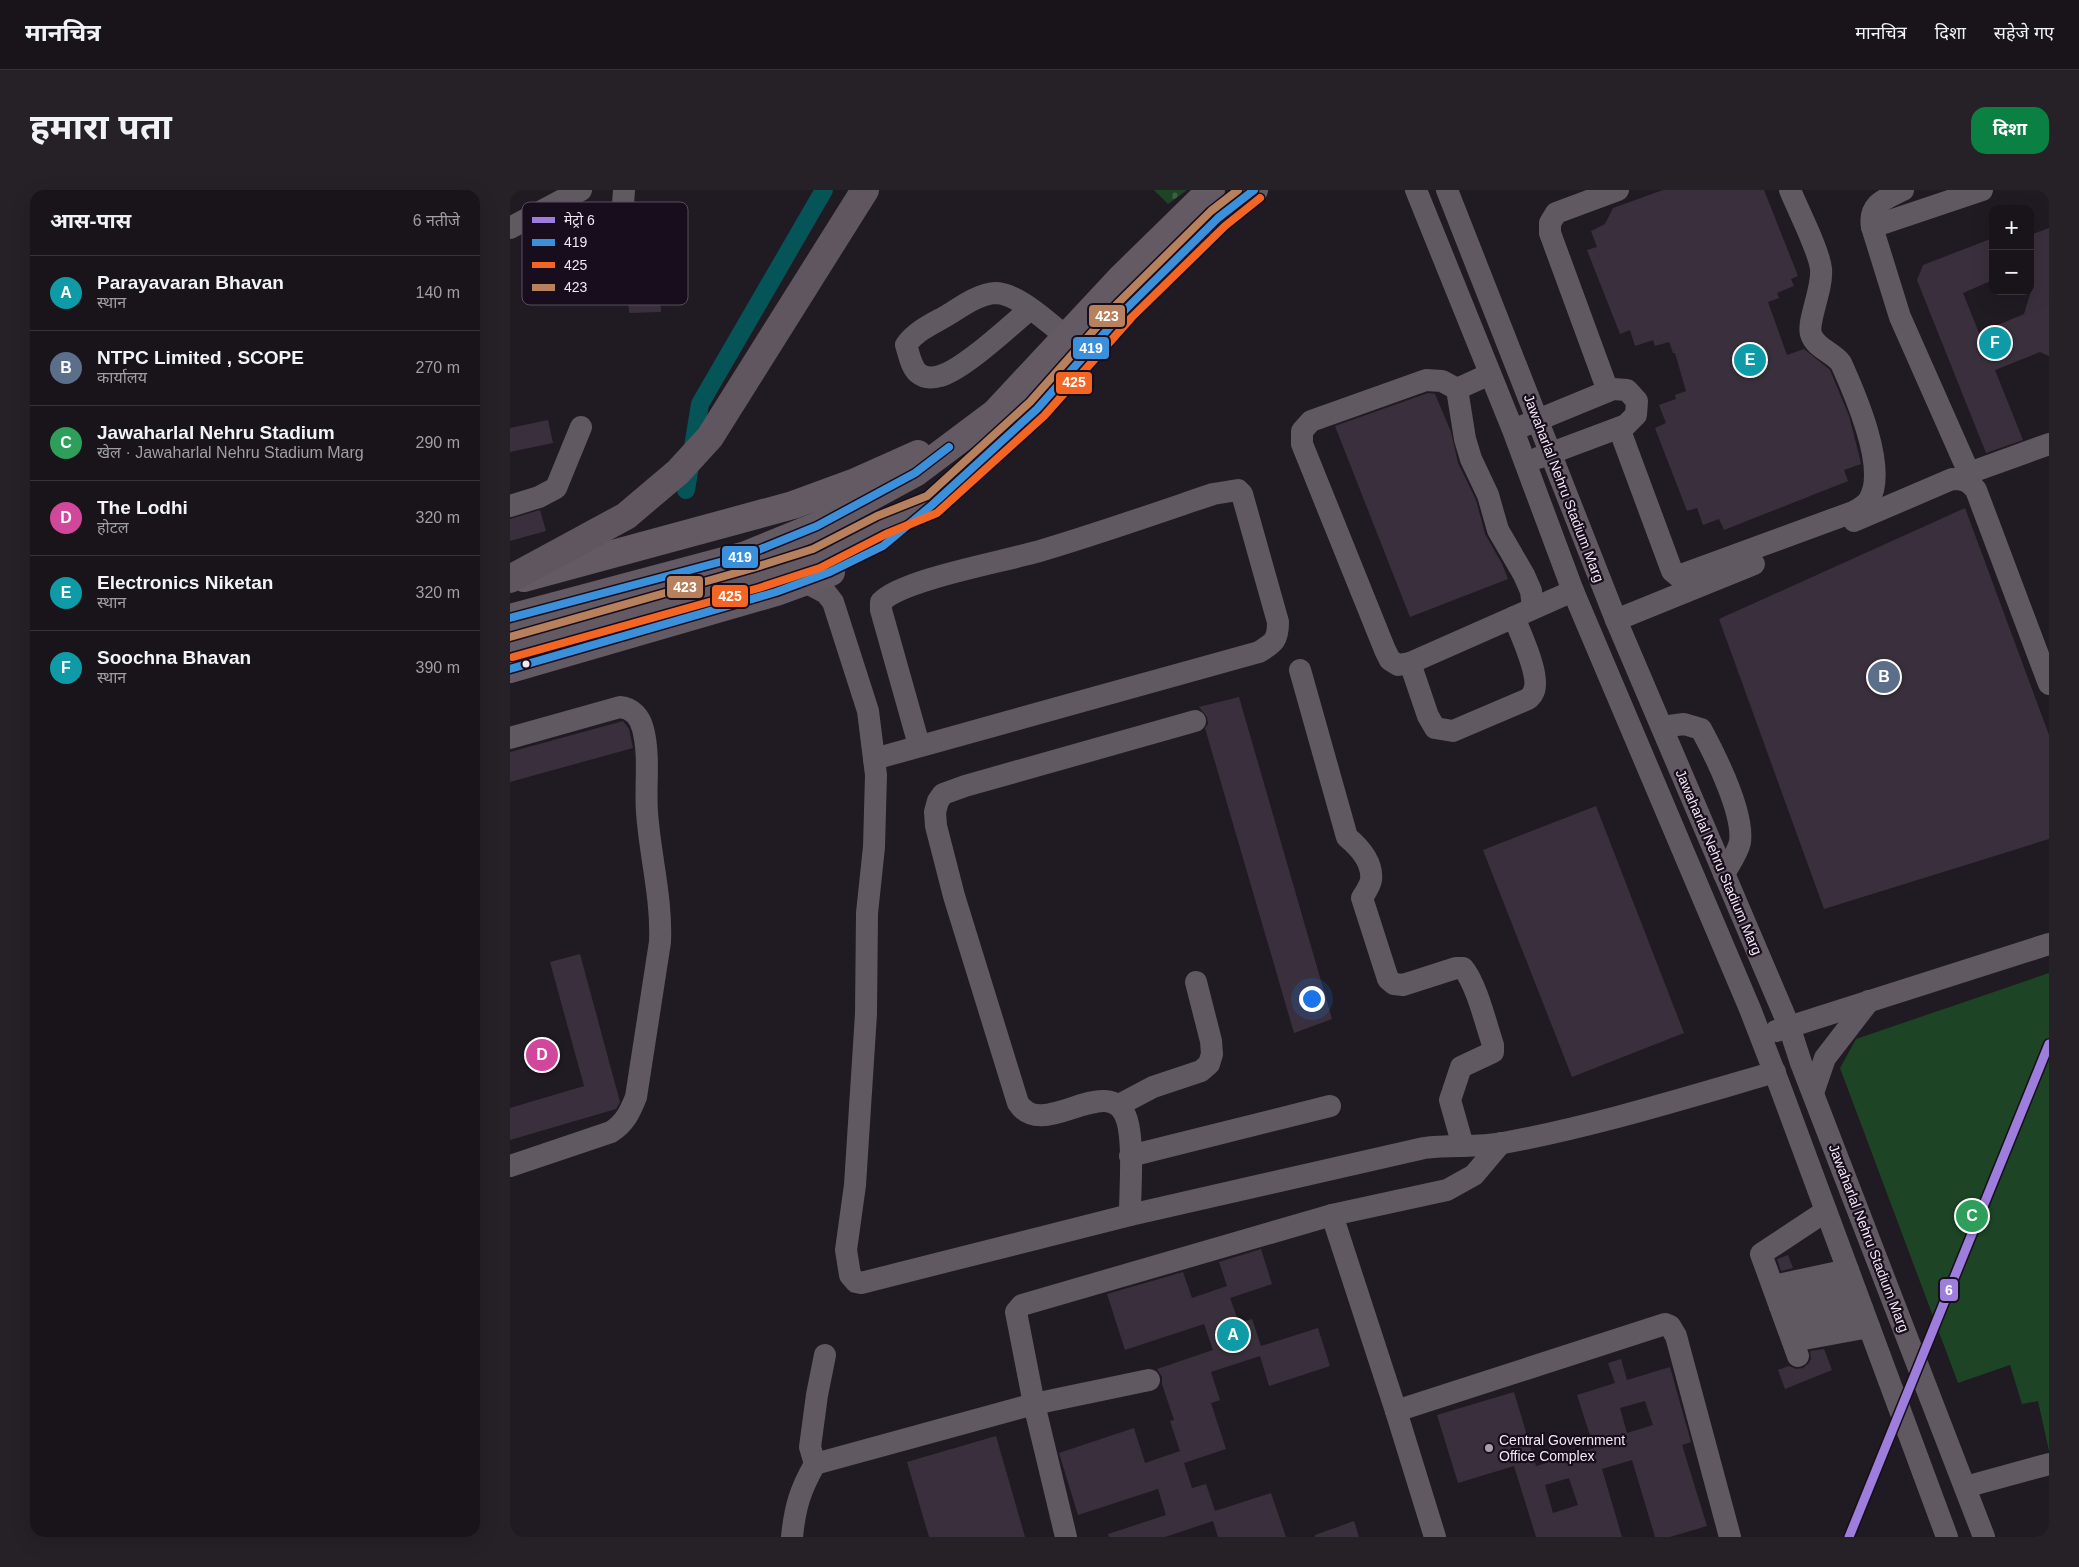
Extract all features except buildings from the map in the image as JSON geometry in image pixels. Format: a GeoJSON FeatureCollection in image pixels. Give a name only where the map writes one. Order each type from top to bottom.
{"type":"FeatureCollection","features":[{"type":"Feature","properties":{"kind":"highway"},"geometry":{"type":"LineString","coordinates":[[510,580],[626,516],[678,472],[710,437],[865,190]]}},
{"type":"Feature","properties":{"kind":"main road"},"geometry":{"type":"LineString","coordinates":[[510,618],[746,555],[817,526],[915,473],[995,413],[1121,278],[1211,190]]}},
{"type":"Feature","properties":{"kind":"main road"},"geometry":{"type":"LineString","coordinates":[[510,647],[747,580],[811,570],[830,572],[883,546],[932,505],[1037,409],[1124,310],[1218,218],[1254,190]]}},
{"type":"Feature","properties":{"kind":"main road"},"geometry":{"type":"LineString","coordinates":[[510,580],[793,505],[852,483],[903,459],[958,440]]}},
{"type":"Feature","properties":{"kind":"main road"},"geometry":{"type":"LineString","coordinates":[[510,669],[776,592],[811,570]]}},
{"type":"Feature","properties":{"kind":"street"},"geometry":{"type":"LineString","coordinates":[[559,202],[581,190]]}},
{"type":"Feature","properties":{"kind":"street","name":"Jawaharlal Nehru Stadium Marg"},"geometry":{"type":"LineString","coordinates":[[1416,190],[1513,430],[1573,591],[1775,1072],[1947,1537]]}},
{"type":"Feature","properties":{"kind":"street","name":"Jawaharlal Nehru Stadium Marg"},"geometry":{"type":"LineString","coordinates":[[1448,190],[1616,620],[1789,1026],[1984,1537]]}},
{"type":"Feature","properties":{"kind":"street"},"geometry":{"type":"LineString","coordinates":[[1608,391],[1550,233],[1550,222],[1556,213],[1618,190]]}},
{"type":"Feature","properties":{"kind":"street"},"geometry":{"type":"LineString","coordinates":[[1619,428],[1672,571],[1678,576],[1853,512],[1868,501],[1874,477],[1872,447],[1841,363],[1833,354],[1817,343],[1812,336],[1810,325],[1820,292],[1821,269],[1790,190]]}},
{"type":"Feature","properties":{"kind":"street"},"geometry":{"type":"LineString","coordinates":[[1903,190],[1882,200],[1875,208],[1870,219],[1872,228],[1900,317],[1970,473],[2049,444]]}},
{"type":"Feature","properties":{"kind":"street"},"geometry":{"type":"LineString","coordinates":[[1872,228],[1982,190]]}},
{"type":"Feature","properties":{"kind":"street"},"geometry":{"type":"LineString","coordinates":[[510,228],[522,222]]}},
{"type":"Feature","properties":{"kind":"street"},"geometry":{"type":"LineString","coordinates":[[1030,309],[966,362],[942,376],[929,378],[918,373],[911,360],[906,345],[913,336],[982,296],[995,293],[1008,295],[1030,309],[1066,337]]}},
{"type":"Feature","properties":{"kind":"street"},"geometry":{"type":"LineString","coordinates":[[1490,374],[1456,388],[1442,381],[1426,380],[1312,421],[1302,431],[1302,444],[1385,650],[1390,660],[1398,665],[1410,663],[1573,591]]}},
{"type":"Feature","properties":{"kind":"street"},"geometry":{"type":"LineString","coordinates":[[1410,663],[1428,716],[1435,728],[1453,732],[1528,699],[1534,693],[1536,684],[1524,612],[1531,591],[1498,530],[1488,494],[1472,459],[1466,439],[1456,388]]}},
{"type":"Feature","properties":{"kind":"street"},"geometry":{"type":"LineString","coordinates":[[1513,430],[1608,391],[1623,388],[1631,393],[1637,401],[1638,410],[1634,419],[1619,428],[1525,463]]}},
{"type":"Feature","properties":{"kind":"street"},"geometry":{"type":"LineString","coordinates":[[510,506],[539,497],[556,488],[582,427]]}},
{"type":"Feature","properties":{"kind":"street"},"geometry":{"type":"LineString","coordinates":[[1616,620],[1696,589],[1952,479],[1962,479],[1970,482],[1976,490],[2049,684]]}},
{"type":"Feature","properties":{"kind":"street"},"geometry":{"type":"LineString","coordinates":[[874,759],[1260,652],[1273,644],[1278,632],[1278,622],[1242,494],[1238,490],[1214,494],[1041,551],[934,579],[896,591],[886,597],[881,602],[881,610],[919,745]]}},
{"type":"Feature","properties":{"kind":"street"},"geometry":{"type":"LineString","coordinates":[[811,570],[833,602],[868,711],[876,775],[874,847],[867,913],[866,1014],[855,1185],[846,1250],[850,1275],[856,1282],[861,1284],[1130,1215],[1424,1148],[1501,1144],[1614,1119],[1775,1072]]}},
{"type":"Feature","properties":{"kind":"street"},"geometry":{"type":"LineString","coordinates":[[1300,670],[1347,837],[1362,850],[1370,872],[1371,882],[1362,898],[1388,979],[1394,984],[1403,985],[1456,968],[1463,968],[1467,972],[1493,1045],[1492,1052],[1461,1067],[1450,1100],[1463,1146]]}},
{"type":"Feature","properties":{"kind":"street"},"geometry":{"type":"LineString","coordinates":[[510,738],[620,707],[628,708],[637,715],[642,727],[647,752],[647,812],[661,916],[660,942],[636,1097],[628,1116],[621,1125],[610,1132],[510,1166]]}},
{"type":"Feature","properties":{"kind":"street"},"geometry":{"type":"LineString","coordinates":[[1130,1215],[1130,1136],[1126,1119],[1119,1105],[1110,1100],[1100,1101],[1043,1116],[1032,1116],[1023,1112],[1018,1103],[954,896],[936,826],[935,812],[938,801],[944,794],[965,786],[1195,721]]}},
{"type":"Feature","properties":{"kind":"street"},"geometry":{"type":"LineString","coordinates":[[1662,727],[1684,724],[1701,729],[1717,759],[1738,817],[1740,843],[1724,874]]}},
{"type":"Feature","properties":{"kind":"street"},"geometry":{"type":"LineString","coordinates":[[1760,1036],[2049,944]]}},
{"type":"Feature","properties":{"kind":"street"},"geometry":{"type":"LineString","coordinates":[[1119,1105],[1153,1088],[1201,1071],[1209,1064],[1212,1054],[1211,1042],[1196,982]]}},
{"type":"Feature","properties":{"kind":"street"},"geometry":{"type":"LineString","coordinates":[[1813,1093],[1825,1058],[1869,1001]]}},
{"type":"Feature","properties":{"kind":"street"},"geometry":{"type":"LineString","coordinates":[[1130,1156],[1330,1106]]}},
{"type":"Feature","properties":{"kind":"street"},"geometry":{"type":"LineString","coordinates":[[1066,1537],[1034,1404],[1016,1312],[1024,1303],[1332,1215],[1447,1190],[1474,1175],[1501,1144]]}},
{"type":"Feature","properties":{"kind":"street"},"geometry":{"type":"LineString","coordinates":[[1786,1322],[1761,1254],[1826,1211]]}},
{"type":"Feature","properties":{"kind":"street"},"geometry":{"type":"LineString","coordinates":[[1332,1215],[1435,1537]]}},
{"type":"Feature","properties":{"kind":"street"},"geometry":{"type":"LineString","coordinates":[[1786,1322],[1859,1299]]}},
{"type":"Feature","properties":{"kind":"street"},"geometry":{"type":"LineString","coordinates":[[1786,1322],[1859,1299]]}},
{"type":"Feature","properties":{"kind":"street"},"geometry":{"type":"LineString","coordinates":[[1396,1411],[1666,1324],[1670,1326],[1676,1336],[1730,1537]]}},
{"type":"Feature","properties":{"kind":"street"},"geometry":{"type":"LineString","coordinates":[[816,1464],[810,1447],[817,1396],[826,1355]]}},
{"type":"Feature","properties":{"kind":"street"},"geometry":{"type":"LineString","coordinates":[[792,1537],[796,1506],[806,1480],[816,1464],[1034,1404],[1149,1380]]}},
{"type":"Feature","properties":{"kind":"street"},"geometry":{"type":"LineString","coordinates":[[1965,1488],[2049,1464]]}},
{"type":"Feature","properties":{"kind":"green space"},"geometry":{"type":"Polygon","coordinates":[[[1154,190],[1187,190],[1168,204],[1154,190]]]}},
{"type":"Feature","properties":{"kind":"green space"},"geometry":{"type":"Polygon","coordinates":[[[2049,973],[2049,1451],[2038,1401],[2022,1404],[2010,1365],[1958,1383],[1840,1068],[1856,1039],[2049,973]]]}},
{"type":"Feature","properties":{"kind":"waterway"},"geometry":{"type":"LineString","coordinates":[[686,490],[700,404],[824,190]]}},
{"type":"Feature","properties":{"kind":"metro line","name":"6"},"geometry":{"type":"LineString","coordinates":[[1849,1537],[2049,1044]]}},
{"type":"Feature","properties":{"kind":"transit line","name":"423"},"geometry":{"type":"LineString","coordinates":[[510,637],[753,568],[813,549],[877,516],[927,496],[1030,402],[1118,303],[1211,211],[1238,190]]}},
{"type":"Feature","properties":{"kind":"transit line","name":"419"},"geometry":{"type":"LineString","coordinates":[[510,669],[776,592],[830,572],[883,546],[932,505],[1037,409],[1125,310],[1218,218],[1254,190]]}},
{"type":"Feature","properties":{"kind":"transit line","name":"425"},"geometry":{"type":"LineString","coordinates":[[513,657],[759,588],[820,568],[886,534],[937,513],[1044,416],[1132,317],[1225,226],[1260,198]]}},
{"type":"Feature","properties":{"kind":"transit line","name":"419"},"geometry":{"type":"LineString","coordinates":[[510,618],[746,555],[817,526],[915,473],[949,447]]}},
{"type":"Feature","properties":{"kind":"place","name":"Soochna Bhavan"},"geometry":{"type":"Point","coordinates":[1995,343]}},
{"type":"Feature","properties":{"kind":"place","name":"Electronics Niketan"},"geometry":{"type":"Point","coordinates":[1750,360]}},
{"type":"Feature","properties":{"kind":"place","name":"NTPC Limited , SCOPE"},"geometry":{"type":"Point","coordinates":[1884,677]}},
{"type":"Feature","properties":{"kind":"place","name":"The Lodhi"},"geometry":{"type":"Point","coordinates":[542,1055]}},
{"type":"Feature","properties":{"kind":"place","name":"Jawaharlal Nehru Stadium"},"geometry":{"type":"Point","coordinates":[1972,1216]}},
{"type":"Feature","properties":{"kind":"place","name":"Parayavaran Bhavan"},"geometry":{"type":"Point","coordinates":[1233,1335]}},
{"type":"Feature","properties":{"kind":"place","name":"Central Government Office Complex"},"geometry":{"type":"Point","coordinates":[1489,1448]}}]}
